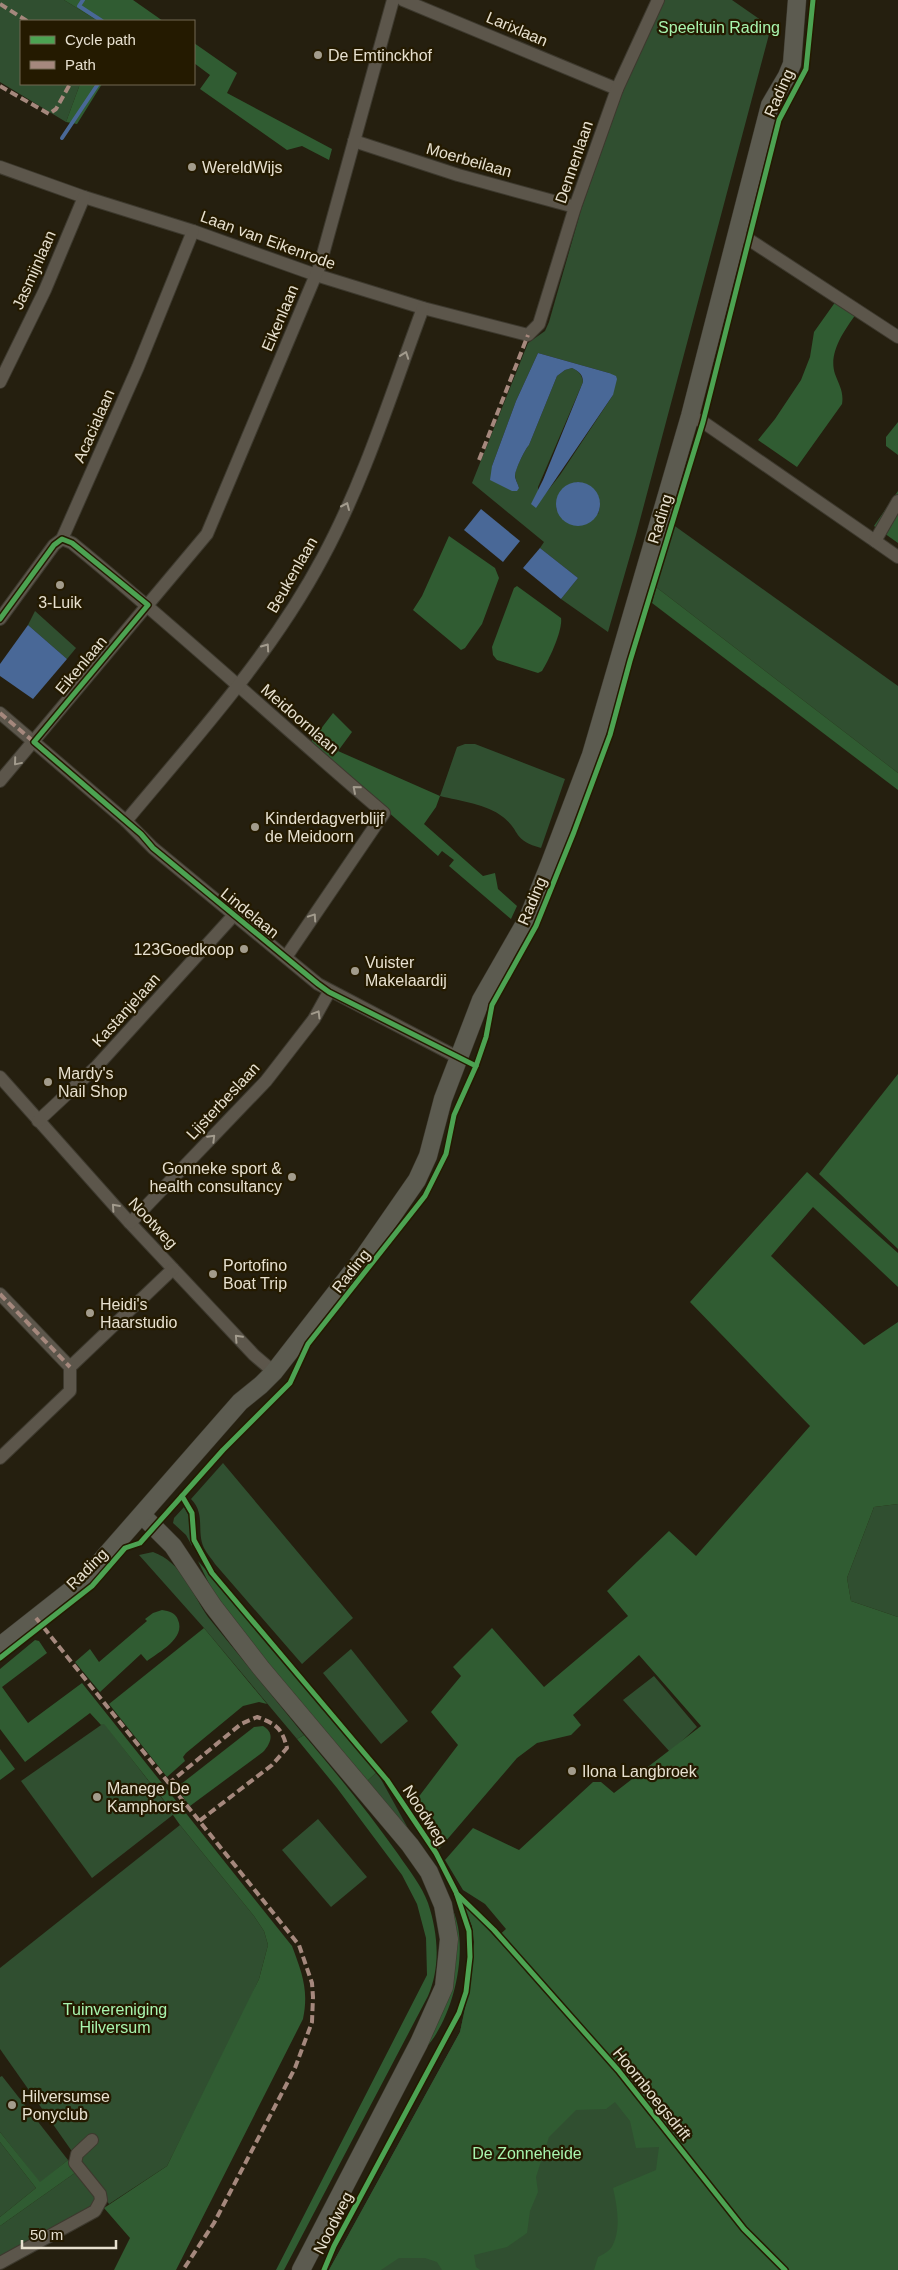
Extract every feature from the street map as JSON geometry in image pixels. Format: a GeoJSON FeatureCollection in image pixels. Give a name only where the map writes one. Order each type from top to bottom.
{"type":"FeatureCollection","features":[{"type":"Feature","properties":{"kind":"main road","name":"Rading"},"geometry":{"type":"LineString","coordinates":[[0,1646],[85,1579],[240,1402],[274,1372],[365,1255],[417,1180],[428,1156],[443,1098],[481,1000],[528,918],[591,755],[690,416],[770,105],[792,64],[797,0]]}},
{"type":"Feature","properties":{"kind":"main road","name":"Noodweg"},"geometry":{"type":"LineString","coordinates":[[142,1515],[173,1546],[213,1606],[261,1668],[410,1845],[429,1872],[442,1905],[449,1939],[444,1987],[419,2043],[301,2270]]}},
{"type":"Feature","properties":{"kind":"street","name":"Eikenlaan"},"geometry":{"type":"LineString","coordinates":[[0,781],[210,528],[316,276],[393,0]]}},
{"type":"Feature","properties":{"kind":"street","name":"Larixlaan"},"geometry":{"type":"LineString","coordinates":[[403,0],[617,89]]}},
{"type":"Feature","properties":{"kind":"street","name":"Dennenlaan"},"geometry":{"type":"LineString","coordinates":[[528,335],[540,324],[575,207],[617,89],[658,0]]}},
{"type":"Feature","properties":{"kind":"street","name":"Moerbeilaan"},"geometry":{"type":"LineString","coordinates":[[354,141],[458,175],[575,207]]}},
{"type":"Feature","properties":{"kind":"street","name":"Laan van Eikenrode"},"geometry":{"type":"LineString","coordinates":[[0,167],[84,197],[193,230],[316,276],[423,308],[528,335]]}},
{"type":"Feature","properties":{"kind":"street","name":"Jasmijnlaan"},"geometry":{"type":"LineString","coordinates":[[0,382],[45,290],[84,197]]}},
{"type":"Feature","properties":{"kind":"street","name":"Acacialaan"},"geometry":{"type":"LineString","coordinates":[[0,619],[54,545],[62,539],[109,435],[193,230]]}},
{"type":"Feature","properties":{"kind":"street"},"geometry":{"type":"LineString","coordinates":[[748,239],[898,337]]}},
{"type":"Feature","properties":{"kind":"street","name":"Beukenlaan"},"geometry":{"type":"LineString","coordinates":[[126,821],[238,687],[291,612],[323,557],[359,477],[423,308]]}},
{"type":"Feature","properties":{"kind":"street"},"geometry":{"type":"LineString","coordinates":[[690,416],[704,422],[898,557]]}},
{"type":"Feature","properties":{"kind":"street"},"geometry":{"type":"LineString","coordinates":[[875,541],[898,501]]}},
{"type":"Feature","properties":{"kind":"street","name":"Meidoornlaan"},"geometry":{"type":"LineString","coordinates":[[62,539],[72,543],[148,604],[238,687],[384,813],[286,958]]}},
{"type":"Feature","properties":{"kind":"street","name":"Lindelaan"},"geometry":{"type":"LineString","coordinates":[[0,713],[233,916],[329,992],[460,1058]]}},
{"type":"Feature","properties":{"kind":"street","name":"Kastanjelaan"},"geometry":{"type":"LineString","coordinates":[[38,1121],[97,1066],[233,916]]}},
{"type":"Feature","properties":{"kind":"street","name":"Lijsterbeslaan"},"geometry":{"type":"LineString","coordinates":[[130,1223],[266,1081],[314,1019],[329,992]]}},
{"type":"Feature","properties":{"kind":"street","name":"Nootweg"},"geometry":{"type":"LineString","coordinates":[[0,1077],[173,1270],[254,1355],[274,1372]]}},
{"type":"Feature","properties":{"kind":"street"},"geometry":{"type":"LineString","coordinates":[[70,1367],[173,1270]]}},
{"type":"Feature","properties":{"kind":"street"},"geometry":{"type":"LineString","coordinates":[[0,1294],[70,1367],[70,1391],[0,1458]]}},
{"type":"Feature","properties":{"kind":"street"},"geometry":{"type":"LineString","coordinates":[[0,2263],[95,2211],[101,2200],[100,2194],[75,2162],[77,2154],[92,2140]]}},
{"type":"Feature","properties":{"kind":"green space"},"geometry":{"type":"Polygon","coordinates":[[[0,0],[64,0],[96,20],[20,20],[20,85],[80,85],[66,122],[0,82],[0,0]]]}},
{"type":"Feature","properties":{"kind":"green space"},"geometry":{"type":"Polygon","coordinates":[[[64,0],[133,0],[162,20],[96,20],[64,0]]]}},
{"type":"Feature","properties":{"kind":"green space","name":"Speeltuin Rading"},"geometry":{"type":"Polygon","coordinates":[[[663,0],[732,0],[771,27],[636,535],[608,632],[561,599],[578,578],[540,548],[544,542],[472,483],[528,343],[545,331],[549,322],[581,210],[624,88],[663,0]],[[538,353],[516,401],[492,466],[519,488],[515,472],[529,445],[557,376],[565,370],[572,368],[577,370],[583,382],[538,487],[538,503],[560,475],[613,395],[609,373],[538,353]],[[577,482],[558,496],[557,511],[598,514],[600,503],[596,493],[583,483],[577,482]]]}},
{"type":"Feature","properties":{"kind":"green space"},"geometry":{"type":"Polygon","coordinates":[[[195,44],[237,73],[227,93],[332,149],[329,160],[302,146],[287,150],[200,89],[210,75],[195,64],[195,44]]]}},
{"type":"Feature","properties":{"kind":"green space"},"geometry":{"type":"Polygon","coordinates":[[[80,85],[101,85],[77,124],[66,122],[80,85]]]}},
{"type":"Feature","properties":{"kind":"green space"},"geometry":{"type":"Polygon","coordinates":[[[836,301],[856,314],[835,350],[833,366],[842,392],[842,404],[797,467],[758,440],[775,419],[801,380],[810,357],[814,332],[836,301]]]}},
{"type":"Feature","properties":{"kind":"green space"},"geometry":{"type":"Polygon","coordinates":[[[898,422],[898,455],[886,446],[886,437],[898,422]]]}},
{"type":"Feature","properties":{"kind":"green space"},"geometry":{"type":"Polygon","coordinates":[[[898,491],[898,543],[874,526],[898,491]]]}},
{"type":"Feature","properties":{"kind":"green space"},"geometry":{"type":"Polygon","coordinates":[[[672,524],[898,686],[898,773],[656,587],[672,524]]]}},
{"type":"Feature","properties":{"kind":"green space"},"geometry":{"type":"Polygon","coordinates":[[[449,536],[495,568],[499,578],[482,624],[465,648],[461,650],[413,610],[422,596],[449,536]]]}},
{"type":"Feature","properties":{"kind":"green space"},"geometry":{"type":"Polygon","coordinates":[[[517,586],[561,618],[560,630],[555,645],[542,671],[538,673],[497,660],[493,655],[492,647],[514,588],[517,586]]]}},
{"type":"Feature","properties":{"kind":"green space"},"geometry":{"type":"Polygon","coordinates":[[[656,587],[898,773],[898,790],[652,603],[656,587]]]}},
{"type":"Feature","properties":{"kind":"green space"},"geometry":{"type":"Polygon","coordinates":[[[35,611],[76,648],[67,659],[28,625],[35,611]]]}},
{"type":"Feature","properties":{"kind":"green space"},"geometry":{"type":"Polygon","coordinates":[[[333,713],[352,732],[338,751],[440,796],[436,807],[424,824],[483,876],[495,873],[498,889],[517,906],[511,919],[449,866],[454,860],[442,851],[438,856],[310,743],[333,713]]]}},
{"type":"Feature","properties":{"kind":"green space"},"geometry":{"type":"Polygon","coordinates":[[[465,744],[475,744],[565,779],[541,848],[521,838],[509,822],[497,813],[473,804],[440,796],[457,747],[465,744]]]}},
{"type":"Feature","properties":{"kind":"green space"},"geometry":{"type":"Polygon","coordinates":[[[898,1074],[898,1249],[819,1174],[898,1074]]]}},
{"type":"Feature","properties":{"kind":"green space"},"geometry":{"type":"Polygon","coordinates":[[[807,1172],[898,1253],[898,1287],[813,1207],[771,1256],[864,1345],[898,1322],[898,1504],[874,1507],[847,1578],[851,1601],[898,1617],[898,2270],[594,2270],[598,2257],[611,2248],[617,2234],[617,2210],[613,2188],[656,2170],[659,2147],[636,2148],[630,2121],[615,2102],[606,2109],[576,2110],[549,2137],[536,2177],[538,2192],[530,2211],[527,2233],[507,2247],[474,2255],[476,2267],[480,2270],[442,2270],[437,2262],[425,2258],[399,2258],[381,2270],[329,2270],[460,2032],[470,1985],[474,1942],[472,1926],[463,1903],[496,1938],[506,1929],[485,1904],[463,1890],[445,1860],[473,1828],[519,1850],[593,1782],[601,1782],[614,1793],[701,1726],[639,1655],[573,1715],[581,1725],[571,1735],[537,1743],[517,1758],[439,1849],[414,1803],[458,1745],[431,1712],[461,1676],[453,1667],[492,1628],[544,1687],[628,1616],[607,1591],[669,1531],[696,1556],[810,1426],[690,1302],[807,1172]]]}},
{"type":"Feature","properties":{"kind":"green space"},"geometry":{"type":"Polygon","coordinates":[[[223,1463],[353,1618],[302,1664],[215,1564],[204,1548],[200,1517],[196,1505],[191,1499],[223,1463]]]}},
{"type":"Feature","properties":{"kind":"green space"},"geometry":{"type":"Polygon","coordinates":[[[898,1504],[898,1617],[851,1601],[847,1578],[874,1507],[898,1504]]]}},
{"type":"Feature","properties":{"kind":"green space"},"geometry":{"type":"Polygon","coordinates":[[[184,1507],[190,1518],[192,1546],[186,1535],[173,1523],[174,1518],[184,1507]]]}},
{"type":"Feature","properties":{"kind":"green space"},"geometry":{"type":"Polygon","coordinates":[[[153,1552],[172,1563],[179,1571],[208,1617],[304,1735],[297,1739],[204,1628],[139,1555],[153,1552]]]}},
{"type":"Feature","properties":{"kind":"green space"},"geometry":{"type":"Polygon","coordinates":[[[198,1561],[259,1630],[377,1772],[365,1783],[301,1706],[215,1596],[198,1561]]]}},
{"type":"Feature","properties":{"kind":"green space"},"geometry":{"type":"Polygon","coordinates":[[[162,1610],[172,1613],[177,1618],[179,1627],[175,1639],[147,1661],[141,1654],[100,1692],[75,1662],[90,1649],[99,1662],[147,1621],[145,1619],[153,1613],[162,1610]]]}},
{"type":"Feature","properties":{"kind":"green space"},"geometry":{"type":"Polygon","coordinates":[[[204,1628],[267,1704],[259,1702],[243,1706],[186,1753],[183,1757],[185,1761],[167,1777],[109,1704],[204,1628]]]}},
{"type":"Feature","properties":{"kind":"green space"},"geometry":{"type":"Polygon","coordinates":[[[35,1640],[39,1641],[47,1653],[2,1687],[28,1723],[82,1683],[292,1946],[304,1982],[305,2009],[303,2019],[176,2270],[114,2270],[130,2238],[104,2208],[167,2166],[259,1979],[268,1945],[264,1931],[254,1916],[180,1825],[173,1815],[174,1813],[104,1724],[101,1725],[90,1713],[25,1762],[0,1729],[0,1669],[35,1640]]]}},
{"type":"Feature","properties":{"kind":"green space"},"geometry":{"type":"Polygon","coordinates":[[[351,1649],[408,1721],[381,1744],[323,1673],[351,1649]]]}},
{"type":"Feature","properties":{"kind":"green space"},"geometry":{"type":"Polygon","coordinates":[[[654,1676],[697,1727],[670,1752],[623,1700],[654,1676]]]}},
{"type":"Feature","properties":{"kind":"green space","name":"Manege De Kamphorst"},"geometry":{"type":"Polygon","coordinates":[[[104,1723],[174,1814],[92,1878],[21,1781],[104,1723]]]}},
{"type":"Feature","properties":{"kind":"green space"},"geometry":{"type":"Polygon","coordinates":[[[263,1726],[269,1732],[271,1738],[263,1752],[190,1806],[176,1788],[254,1727],[263,1726]]]}},
{"type":"Feature","properties":{"kind":"green space"},"geometry":{"type":"Polygon","coordinates":[[[304,1735],[341,1779],[419,1884],[431,1914],[437,1950],[435,1973],[428,1996],[284,2270],[276,2270],[427,1975],[426,1938],[417,1904],[402,1875],[337,1788],[297,1739],[304,1735]]]}},
{"type":"Feature","properties":{"kind":"green space"},"geometry":{"type":"Polygon","coordinates":[[[0,1749],[15,1769],[0,1780],[0,1749]]]}},
{"type":"Feature","properties":{"kind":"green space"},"geometry":{"type":"Polygon","coordinates":[[[377,1772],[415,1841],[365,1783],[377,1772]]]}},
{"type":"Feature","properties":{"kind":"green space"},"geometry":{"type":"Polygon","coordinates":[[[318,1819],[367,1877],[331,1907],[282,1850],[318,1819]]]}},
{"type":"Feature","properties":{"kind":"green space","name":"Tuinvereniging Hilversum"},"geometry":{"type":"Polygon","coordinates":[[[180,1825],[254,1916],[264,1931],[268,1945],[259,1979],[242,2017],[167,2166],[109,2204],[0,2049],[0,1968],[180,1825]]]}},
{"type":"Feature","properties":{"kind":"green space"},"geometry":{"type":"Polygon","coordinates":[[[448,1894],[458,1927],[460,1942],[457,1975],[454,1992],[442,2024],[424,2050],[440,2016],[448,1894]]]}},
{"type":"Feature","properties":{"kind":"green space","name":"De Zonneheide"},"geometry":{"type":"Polygon","coordinates":[[[463,1903],[783,2270],[329,2270],[460,2032],[470,1985],[474,1942],[472,1926],[463,1903]]]}},
{"type":"Feature","properties":{"kind":"green space","name":"Hilversumse Ponyclub"},"geometry":{"type":"Polygon","coordinates":[[[2,2076],[68,2160],[40,2183],[0,2132],[0,2077],[2,2076]]]}},
{"type":"Feature","properties":{"kind":"green space"},"geometry":{"type":"Polygon","coordinates":[[[0,2132],[40,2182],[68,2160],[79,2170],[0,2226],[0,2217],[36,2188],[0,2142],[0,2132]]]}},
{"type":"Feature","properties":{"kind":"green space","name":"Hilversumse Ponyclub"},"geometry":{"type":"Polygon","coordinates":[[[0,2142],[36,2188],[0,2217],[0,2142]]]}},
{"type":"Feature","properties":{"kind":"green space"},"geometry":{"type":"Polygon","coordinates":[[[79,2170],[97,2200],[91,2209],[0,2258],[0,2226],[79,2170]]]}},
{"type":"Feature","properties":{"kind":"water"},"geometry":{"type":"Polygon","coordinates":[[[538,353],[609,373],[616,376],[617,379],[613,395],[536,508],[531,504],[543,480],[583,382],[577,370],[572,368],[565,370],[557,376],[529,445],[515,473],[519,488],[517,491],[512,491],[490,480],[492,466],[516,401],[538,353]]]}},
{"type":"Feature","properties":{"kind":"water"},"geometry":{"type":"Polygon","coordinates":[[[578,482],[590,486],[596,492],[600,504],[596,516],[590,522],[578,526],[566,522],[560,516],[556,504],[560,492],[566,486],[578,482]]]}},
{"type":"Feature","properties":{"kind":"water"},"geometry":{"type":"Polygon","coordinates":[[[481,509],[520,541],[503,562],[464,530],[481,509]]]}},
{"type":"Feature","properties":{"kind":"water"},"geometry":{"type":"Polygon","coordinates":[[[540,548],[578,578],[561,599],[523,568],[540,548]]]}},
{"type":"Feature","properties":{"kind":"water"},"geometry":{"type":"Polygon","coordinates":[[[28,625],[67,659],[33,699],[0,676],[0,664],[28,625]]]}},
{"type":"Feature","properties":{"kind":"waterway"},"geometry":{"type":"LineString","coordinates":[[83,0],[79,6],[100,20]]}},
{"type":"Feature","properties":{"kind":"waterway"},"geometry":{"type":"LineString","coordinates":[[62,138],[97,85]]}},
{"type":"Feature","properties":{"kind":"marked path"},"geometry":{"type":"LineString","coordinates":[[0,4],[25,20]]}},
{"type":"Feature","properties":{"kind":"marked path"},"geometry":{"type":"LineString","coordinates":[[0,86],[49,114],[56,109],[69,85]]}},
{"type":"Feature","properties":{"kind":"marked path"},"geometry":{"type":"LineString","coordinates":[[479,460],[528,335]]}},
{"type":"Feature","properties":{"kind":"marked path"},"geometry":{"type":"LineString","coordinates":[[0,713],[34,742]]}},
{"type":"Feature","properties":{"kind":"marked path"},"geometry":{"type":"LineString","coordinates":[[0,1294],[70,1367]]}},
{"type":"Feature","properties":{"kind":"marked path"},"geometry":{"type":"LineString","coordinates":[[36,1618],[299,1945],[312,1983],[312,2022],[295,2068],[214,2223],[183,2270]]}},
{"type":"Feature","properties":{"kind":"marked path"},"geometry":{"type":"LineString","coordinates":[[168,1784],[241,1724],[257,1717],[274,1725],[280,1731],[287,1748],[272,1765],[198,1822]]}},
{"type":"Feature","properties":{"kind":"cycle path"},"geometry":{"type":"LineString","coordinates":[[0,1658],[92,1586],[125,1548],[140,1543],[223,1450],[290,1383],[308,1344],[425,1196],[446,1154],[454,1115],[476,1066],[486,1037],[492,1005],[536,926],[610,735],[630,661],[703,422],[779,120],[806,69],[813,0]]}},
{"type":"Feature","properties":{"kind":"cycle path"},"geometry":{"type":"LineString","coordinates":[[0,619],[54,545],[62,539],[72,543],[148,605],[34,742],[141,834],[153,848],[318,984],[329,992],[476,1066]]}},
{"type":"Feature","properties":{"kind":"cycle path"},"geometry":{"type":"LineString","coordinates":[[182,1496],[192,1513],[194,1540],[212,1573],[387,1780],[436,1853],[456,1892],[469,1931],[470,1957],[466,1992],[459,2013],[334,2246],[324,2270]]}},
{"type":"Feature","properties":{"kind":"cycle path","name":"Hoornboegsdrift"},"geometry":{"type":"LineString","coordinates":[[457,1894],[494,1930],[618,2070],[744,2229],[785,2270]]}},
{"type":"Feature","properties":{"kind":"place","name":"De Emtinckhof"},"geometry":{"type":"Point","coordinates":[318,55]}},
{"type":"Feature","properties":{"kind":"place","name":"WereldWijs"},"geometry":{"type":"Point","coordinates":[192,167]}},
{"type":"Feature","properties":{"kind":"place","name":"3-Luik"},"geometry":{"type":"Point","coordinates":[60,585]}},
{"type":"Feature","properties":{"kind":"place","name":"Kinderdagverblijf de Meidoorn"},"geometry":{"type":"Point","coordinates":[255,827]}},
{"type":"Feature","properties":{"kind":"place","name":"123Goedkoop"},"geometry":{"type":"Point","coordinates":[244,949]}},
{"type":"Feature","properties":{"kind":"place","name":"Vuister Makelaardij"},"geometry":{"type":"Point","coordinates":[355,971]}},
{"type":"Feature","properties":{"kind":"place","name":"Mardy's Nail Shop"},"geometry":{"type":"Point","coordinates":[48,1082]}},
{"type":"Feature","properties":{"kind":"place","name":"Gonneke sport & health consultancy"},"geometry":{"type":"Point","coordinates":[292,1177]}},
{"type":"Feature","properties":{"kind":"place","name":"Portofino Boat Trip"},"geometry":{"type":"Point","coordinates":[213,1274]}},
{"type":"Feature","properties":{"kind":"place","name":"Heidi's Haarstudio"},"geometry":{"type":"Point","coordinates":[90,1313]}},
{"type":"Feature","properties":{"kind":"place","name":"Ilona Langbroek"},"geometry":{"type":"Point","coordinates":[572,1771]}},
{"type":"Feature","properties":{"kind":"place","name":"Manege De Kamphorst"},"geometry":{"type":"Point","coordinates":[97,1797]}},
{"type":"Feature","properties":{"kind":"place","name":"Hilversumse Ponyclub"},"geometry":{"type":"Point","coordinates":[12,2105]}}]}
